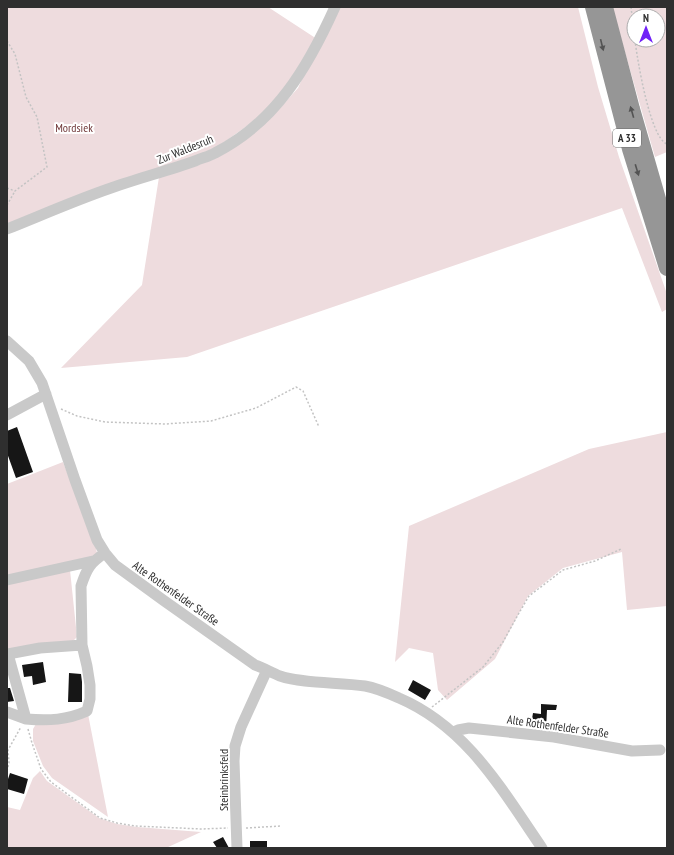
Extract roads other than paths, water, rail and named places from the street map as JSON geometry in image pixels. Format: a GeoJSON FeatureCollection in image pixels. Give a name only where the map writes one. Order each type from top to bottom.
{"type":"FeatureCollection","features":[{"type":"Feature","properties":{"kind":"highway","name":"A 33"},"geometry":{"type":"LineString","coordinates":[[593,7],[630,149],[667,268]]}},
{"type":"Feature","properties":{"kind":"highway","name":"A 33"},"geometry":{"type":"LineString","coordinates":[[605,7],[632,110],[667,230]]}},
{"type":"Feature","properties":{"kind":"street","name":"Zur Waldesruh"},"geometry":{"type":"LineString","coordinates":[[7,229],[111,188],[171,170],[214,154],[237,140],[273,109],[292,87],[320,41],[335,7]]}},
{"type":"Feature","properties":{"kind":"street","name":"Alte Rothenfelder Straße"},"geometry":{"type":"LineString","coordinates":[[7,341],[29,361],[42,383],[97,540],[116,565],[163,600],[255,664],[267,670],[281,676],[296,679],[366,686],[393,695],[426,712],[464,742],[496,781],[542,848]]}},
{"type":"Feature","properties":{"kind":"street"},"geometry":{"type":"LineString","coordinates":[[7,415],[46,394]]}},
{"type":"Feature","properties":{"kind":"street"},"geometry":{"type":"LineString","coordinates":[[7,580],[93,561],[106,553]]}},
{"type":"Feature","properties":{"kind":"street"},"geometry":{"type":"LineString","coordinates":[[7,712],[26,719],[46,721],[79,715],[88,711],[90,685],[82,645],[82,586],[93,561]]}},
{"type":"Feature","properties":{"kind":"street"},"geometry":{"type":"LineString","coordinates":[[26,719],[8,654],[40,648],[82,645]]}},
{"type":"Feature","properties":{"kind":"street","name":"Steinbrinksfeld"},"geometry":{"type":"LineString","coordinates":[[237,848],[234,761],[235,746],[241,727],[267,670]]}},
{"type":"Feature","properties":{"kind":"street","name":"Alte Rothenfelder Straße"},"geometry":{"type":"LineString","coordinates":[[453,732],[470,728],[554,737],[632,750],[660,750]]}},
{"type":"Feature","properties":{"kind":"park label","name":"Mordsiek"},"geometry":{"type":"Point","coordinates":[74,127]}}]}
